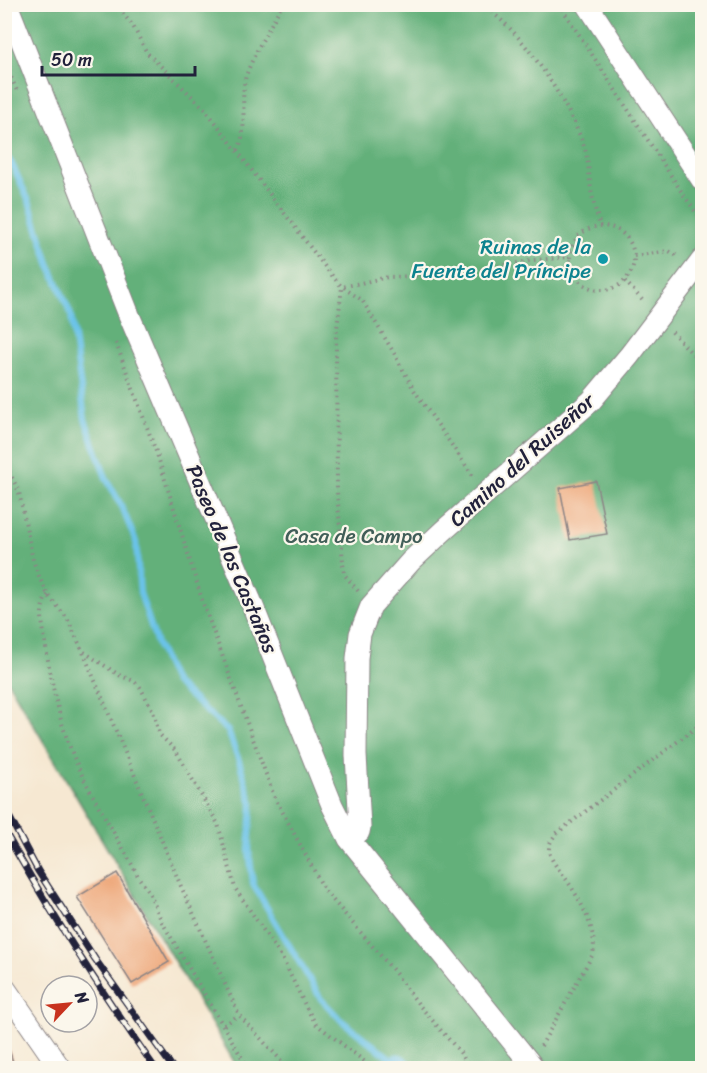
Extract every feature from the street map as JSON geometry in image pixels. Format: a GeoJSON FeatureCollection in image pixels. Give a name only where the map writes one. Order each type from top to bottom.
{"type":"FeatureCollection","features":[{"type":"Feature","properties":{"kind":"street","name":"Paseo de los Castaños"},"geometry":{"type":"LineString","coordinates":[[7,4],[129,315],[250,599],[332,805],[349,839],[534,1068]]}},
{"type":"Feature","properties":{"kind":"street"},"geometry":{"type":"LineString","coordinates":[[587,4],[702,180]]}},
{"type":"Feature","properties":{"kind":"street","name":"Camino del Ruiseñor"},"geometry":{"type":"LineString","coordinates":[[349,839],[359,832],[360,826],[356,755],[357,658],[360,634],[371,606],[411,561],[484,492],[591,401],[698,265]]}},
{"type":"Feature","properties":{"kind":"street"},"geometry":{"type":"LineString","coordinates":[[4,987],[60,1068]]}},
{"type":"Feature","properties":{"kind":"path"},"geometry":{"type":"LineString","coordinates":[[115,4],[133,26],[147,53],[206,110],[295,229],[342,287],[362,300],[414,390],[484,492]]}},
{"type":"Feature","properties":{"kind":"path"},"geometry":{"type":"LineString","coordinates":[[238,150],[243,139],[246,76],[282,4]]}},
{"type":"Feature","properties":{"kind":"path"},"geometry":{"type":"LineString","coordinates":[[476,4],[484,7],[510,29],[532,56],[575,123],[586,152],[592,195],[600,226]]}},
{"type":"Feature","properties":{"kind":"path"},"geometry":{"type":"LineString","coordinates":[[559,4],[676,185],[702,221]]}},
{"type":"Feature","properties":{"kind":"path"},"geometry":{"type":"LineString","coordinates":[[4,61],[19,95]]}},
{"type":"Feature","properties":{"kind":"path"},"geometry":{"type":"LineString","coordinates":[[600,226],[619,231],[632,246],[634,256],[630,274],[625,281],[617,287],[598,291],[580,283],[574,276],[569,257],[571,248],[582,232],[600,226]]}},
{"type":"Feature","properties":{"kind":"path"},"geometry":{"type":"LineString","coordinates":[[634,256],[672,251],[698,265]]}},
{"type":"Feature","properties":{"kind":"path"},"geometry":{"type":"LineString","coordinates":[[342,287],[388,277],[448,275],[535,260],[569,257]]}},
{"type":"Feature","properties":{"kind":"path"},"geometry":{"type":"LineString","coordinates":[[625,281],[702,364]]}},
{"type":"Feature","properties":{"kind":"path"},"geometry":{"type":"LineString","coordinates":[[342,287],[336,337],[336,394],[337,492],[344,574],[371,606]]}},
{"type":"Feature","properties":{"kind":"path"},"geometry":{"type":"LineString","coordinates":[[113,334],[158,457],[204,606],[273,796],[325,891],[393,970],[471,1068]]}},
{"type":"Feature","properties":{"kind":"path"},"geometry":{"type":"LineString","coordinates":[[4,461],[19,492],[33,560],[48,595],[67,618],[83,652],[180,884],[239,1015],[288,1068]]}},
{"type":"Feature","properties":{"kind":"path"},"geometry":{"type":"LineString","coordinates":[[48,595],[43,606],[43,622],[49,670],[60,714],[81,772],[148,892],[162,922],[248,1068]]}},
{"type":"Feature","properties":{"kind":"path"},"geometry":{"type":"LineString","coordinates":[[83,652],[119,675],[134,681],[140,687],[153,711],[159,734],[176,751],[218,824],[235,888],[282,958],[316,1024],[373,1068]]}},
{"type":"Feature","properties":{"kind":"path"},"geometry":{"type":"LineString","coordinates":[[541,1047],[593,954],[594,946],[583,908],[549,852],[550,841],[557,833],[702,723]]}},
{"type":"Feature","properties":{"kind":"path"},"geometry":{"type":"LineString","coordinates":[[224,1025],[239,1015]]}},
{"type":"Feature","properties":{"kind":"green space","name":"Casa de Campo"},"geometry":{"type":"Polygon","coordinates":[[[4,5],[702,5],[702,1068],[232,1068],[236,1065],[5,677],[4,5]]]}},
{"type":"Feature","properties":{"kind":"building"},"geometry":{"type":"Polygon","coordinates":[[[596,481],[607,534],[570,540],[560,488],[596,481]]]}},
{"type":"Feature","properties":{"kind":"building"},"geometry":{"type":"Polygon","coordinates":[[[117,873],[169,962],[132,984],[77,897],[117,873]]]}},
{"type":"Feature","properties":{"kind":"building"},"geometry":{"type":"Polygon","coordinates":[[[5,1037],[15,1068],[4,1068],[5,1037]]]}},
{"type":"Feature","properties":{"kind":"waterway"},"geometry":{"type":"LineString","coordinates":[[4,153],[12,164],[29,201],[49,263],[71,315],[85,419],[106,478],[121,505],[136,542],[140,593],[157,644],[174,682],[228,731],[239,761],[252,804],[249,850],[253,884],[321,999],[342,1021],[398,1064]]}},
{"type":"Feature","properties":{"kind":"waterway"},"geometry":{"type":"LineString","coordinates":[[398,1064],[403,1068]]}},
{"type":"Feature","properties":{"kind":"railway"},"geometry":{"type":"LineString","coordinates":[[4,807],[38,871],[95,959],[173,1068]]}},
{"type":"Feature","properties":{"kind":"railway"},"geometry":{"type":"LineString","coordinates":[[4,830],[76,951],[155,1068]]}},
{"type":"Feature","properties":{"kind":"place","name":"Ruinas de la Fuente del Príncipe"},"geometry":{"type":"Point","coordinates":[603,259]}}]}
